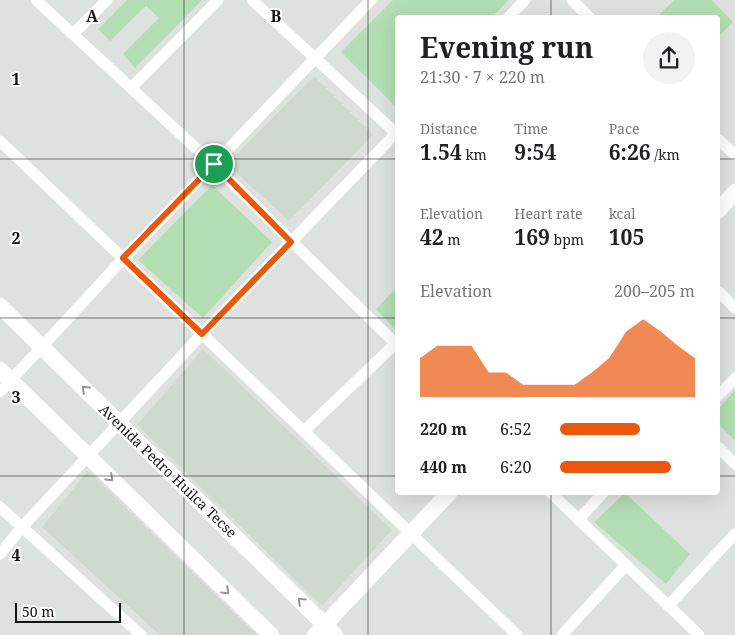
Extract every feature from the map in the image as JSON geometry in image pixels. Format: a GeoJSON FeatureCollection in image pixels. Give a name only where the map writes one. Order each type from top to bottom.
{"type":"FeatureCollection","features":[{"type":"Feature","properties":{"kind":"main road"},"geometry":{"type":"LineString","coordinates":[[720,209],[735,192]]}},
{"type":"Feature","properties":{"kind":"main road","name":"Avenida Pedro Huilca Tecse"},"geometry":{"type":"LineString","coordinates":[[0,306],[119,423],[325,632]]}},
{"type":"Feature","properties":{"kind":"main road"},"geometry":{"type":"LineString","coordinates":[[4,381],[88,456],[271,635]]}},
{"type":"Feature","properties":{"kind":"main road"},"geometry":{"type":"LineString","coordinates":[[325,632],[411,533],[447,495]]}},
{"type":"Feature","properties":{"kind":"street"},"geometry":{"type":"LineString","coordinates":[[36,0],[214,164],[395,344]]}},
{"type":"Feature","properties":{"kind":"street"},"geometry":{"type":"LineString","coordinates":[[73,34],[107,0]]}},
{"type":"Feature","properties":{"kind":"street"},"geometry":{"type":"LineString","coordinates":[[131,88],[218,0]]}},
{"type":"Feature","properties":{"kind":"street"},"geometry":{"type":"LineString","coordinates":[[252,0],[395,131]]}},
{"type":"Feature","properties":{"kind":"street"},"geometry":{"type":"LineString","coordinates":[[4,381],[42,347],[123,258],[371,0]]}},
{"type":"Feature","properties":{"kind":"street"},"geometry":{"type":"LineString","coordinates":[[511,15],[525,0]]}},
{"type":"Feature","properties":{"kind":"street"},"geometry":{"type":"LineString","coordinates":[[572,0],[587,15]]}},
{"type":"Feature","properties":{"kind":"street"},"geometry":{"type":"LineString","coordinates":[[0,554],[22,527],[202,334],[395,135]]}},
{"type":"Feature","properties":{"kind":"street"},"geometry":{"type":"LineString","coordinates":[[0,141],[518,635]]}},
{"type":"Feature","properties":{"kind":"street"},"geometry":{"type":"LineString","coordinates":[[720,141],[735,155]]}},
{"type":"Feature","properties":{"kind":"street"},"geometry":{"type":"LineString","coordinates":[[720,293],[735,308]]}},
{"type":"Feature","properties":{"kind":"street"},"geometry":{"type":"LineString","coordinates":[[304,431],[395,346]]}},
{"type":"Feature","properties":{"kind":"street"},"geometry":{"type":"LineString","coordinates":[[720,394],[735,378]]}},
{"type":"Feature","properties":{"kind":"street"},"geometry":{"type":"LineString","coordinates":[[720,449],[735,464]]}},
{"type":"Feature","properties":{"kind":"street"},"geometry":{"type":"LineString","coordinates":[[553,495],[699,635]]}},
{"type":"Feature","properties":{"kind":"street"},"geometry":{"type":"LineString","coordinates":[[578,520],[601,495]]}},
{"type":"Feature","properties":{"kind":"street"},"geometry":{"type":"LineString","coordinates":[[0,507],[141,635]]}},
{"type":"Feature","properties":{"kind":"street"},"geometry":{"type":"LineString","coordinates":[[668,606],[735,534]]}},
{"type":"Feature","properties":{"kind":"street"},"geometry":{"type":"LineString","coordinates":[[562,635],[626,565]]}},
{"type":"Feature","properties":{"kind":"shaded area"},"geometry":{"type":"Polygon","coordinates":[[[314,76],[373,135],[289,221],[227,164],[314,76]]]}},
{"type":"Feature","properties":{"kind":"shaded area"},"geometry":{"type":"Polygon","coordinates":[[[203,349],[392,530],[322,606],[137,425],[203,349]]]}},
{"type":"Feature","properties":{"kind":"shaded area"},"geometry":{"type":"Polygon","coordinates":[[[88,471],[257,635],[160,635],[42,527],[88,471]]]}},
{"type":"Feature","properties":{"kind":"green space"},"geometry":{"type":"Polygon","coordinates":[[[127,0],[202,0],[135,68],[123,54],[159,18],[146,6],[110,41],[98,29],[127,0]]]}},
{"type":"Feature","properties":{"kind":"green space"},"geometry":{"type":"Polygon","coordinates":[[[393,0],[509,0],[494,15],[395,15],[395,106],[341,52],[393,0]]]}},
{"type":"Feature","properties":{"kind":"green space"},"geometry":{"type":"Polygon","coordinates":[[[674,0],[712,0],[733,22],[720,35],[720,15],[659,15],[674,0]]]}},
{"type":"Feature","properties":{"kind":"green space"},"geometry":{"type":"Polygon","coordinates":[[[212,185],[272,242],[203,318],[138,260],[212,185]]]}},
{"type":"Feature","properties":{"kind":"green space"},"geometry":{"type":"Polygon","coordinates":[[[395,289],[395,330],[376,309],[395,289]]]}},
{"type":"Feature","properties":{"kind":"green space"},"geometry":{"type":"Polygon","coordinates":[[[735,390],[735,441],[720,426],[720,407],[735,390]]]}},
{"type":"Feature","properties":{"kind":"green space"},"geometry":{"type":"Polygon","coordinates":[[[623,495],[627,495],[690,554],[666,584],[594,522],[623,495]]]}},
{"type":"Feature","properties":{"kind":"route"},"geometry":{"type":"LineString","coordinates":[[214,164],[291,242],[202,334],[123,258],[214,164]]}}]}
